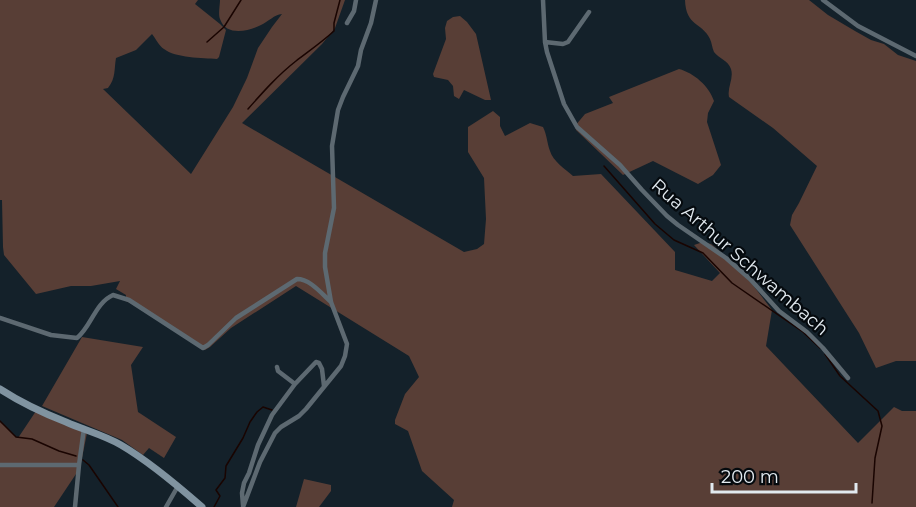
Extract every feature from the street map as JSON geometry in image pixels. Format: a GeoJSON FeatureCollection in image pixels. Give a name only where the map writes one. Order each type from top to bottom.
{"type":"FeatureCollection","features":[{"type":"Feature","properties":{"kind":"street"},"geometry":{"type":"LineString","coordinates":[[347,23],[354,11],[356,0]]}},
{"type":"Feature","properties":{"kind":"street"},"geometry":{"type":"LineString","coordinates":[[243,507],[260,462],[275,434],[280,427],[306,410],[344,362],[347,344],[331,302],[326,280],[325,260],[334,208],[332,146],[338,110],[358,66],[376,0]]}},
{"type":"Feature","properties":{"kind":"street","name":"Rua Arthur Schwambach"},"geometry":{"type":"LineString","coordinates":[[543,0],[545,42],[564,104],[577,127],[620,165],[678,225],[726,258],[750,279],[779,311],[807,332],[823,348],[848,378]]}},
{"type":"Feature","properties":{"kind":"street"},"geometry":{"type":"LineString","coordinates":[[823,0],[858,26],[916,56]]}},
{"type":"Feature","properties":{"kind":"street"},"geometry":{"type":"LineString","coordinates":[[545,42],[563,44],[567,42],[590,12]]}},
{"type":"Feature","properties":{"kind":"street"},"geometry":{"type":"LineString","coordinates":[[0,318],[51,335],[77,339],[105,300],[115,296],[129,300],[203,348],[236,318],[297,279],[308,282],[331,302]]}},
{"type":"Feature","properties":{"kind":"street"},"geometry":{"type":"LineString","coordinates":[[243,507],[244,483],[272,415],[295,384],[316,362],[322,369],[324,386]]}},
{"type":"Feature","properties":{"kind":"street"},"geometry":{"type":"LineString","coordinates":[[277,367],[278,371],[295,384]]}},
{"type":"Feature","properties":{"kind":"street"},"geometry":{"type":"LineString","coordinates":[[0,389],[15,399],[122,445],[178,486],[202,507]]}},
{"type":"Feature","properties":{"kind":"street"},"geometry":{"type":"LineString","coordinates":[[75,507],[84,428]]}},
{"type":"Feature","properties":{"kind":"street"},"geometry":{"type":"LineString","coordinates":[[0,465],[79,465]]}},
{"type":"Feature","properties":{"kind":"street"},"geometry":{"type":"LineString","coordinates":[[166,507],[178,486]]}},
{"type":"Feature","properties":{"kind":"shaded area"},"geometry":{"type":"Polygon","coordinates":[[[0,0],[198,0],[195,4],[226,30],[217,59],[189,57],[169,52],[152,34],[136,50],[116,58],[112,81],[108,88],[103,89],[191,174],[233,107],[258,48],[282,14],[250,29],[232,30],[223,25],[220,19],[220,0],[345,0],[335,28],[322,44],[242,123],[464,252],[477,249],[484,244],[486,219],[484,178],[468,152],[468,127],[493,111],[500,117],[500,126],[505,136],[530,123],[543,127],[550,151],[556,161],[573,176],[601,174],[675,252],[675,270],[712,281],[720,273],[694,245],[703,242],[711,244],[728,258],[772,310],[766,346],[858,443],[894,407],[902,411],[916,411],[916,507],[452,507],[454,500],[422,471],[408,431],[395,424],[405,394],[419,377],[409,356],[296,286],[231,328],[205,350],[126,301],[126,295],[116,289],[120,281],[91,286],[71,286],[36,294],[4,255],[3,247],[2,200],[0,200],[0,0]]]}},
{"type":"Feature","properties":{"kind":"shaded area"},"geometry":{"type":"Polygon","coordinates":[[[685,0],[809,0],[828,15],[855,31],[884,44],[898,55],[916,61],[916,361],[896,361],[876,368],[859,333],[790,225],[792,215],[817,166],[773,128],[729,97],[731,69],[714,52],[707,34],[691,20],[685,0]]]}},
{"type":"Feature","properties":{"kind":"shaded area"},"geometry":{"type":"Polygon","coordinates":[[[460,16],[476,34],[491,100],[485,100],[464,90],[459,99],[454,96],[453,86],[448,80],[434,77],[433,74],[446,39],[447,21],[460,16]]]}},
{"type":"Feature","properties":{"kind":"shaded area"},"geometry":{"type":"Polygon","coordinates":[[[679,69],[700,81],[712,95],[714,101],[708,113],[707,122],[721,165],[713,175],[698,184],[653,161],[623,175],[576,130],[575,126],[585,114],[613,103],[609,97],[679,69]]]}},
{"type":"Feature","properties":{"kind":"shaded area"},"geometry":{"type":"Polygon","coordinates":[[[82,337],[143,347],[131,365],[138,412],[176,437],[164,458],[149,448],[143,455],[122,440],[42,406],[82,337]]]}},
{"type":"Feature","properties":{"kind":"shaded area"},"geometry":{"type":"Polygon","coordinates":[[[36,411],[87,433],[80,468],[54,507],[0,507],[0,422],[18,438],[36,411]]]}},
{"type":"Feature","properties":{"kind":"shaded area"},"geometry":{"type":"Polygon","coordinates":[[[304,479],[331,485],[331,491],[319,507],[296,507],[304,479]]]}},
{"type":"Feature","properties":{"kind":"waterway"},"geometry":{"type":"LineString","coordinates":[[207,42],[224,27],[241,0]]}},
{"type":"Feature","properties":{"kind":"waterway"},"geometry":{"type":"LineString","coordinates":[[248,109],[283,72],[334,31],[340,0]]}},
{"type":"Feature","properties":{"kind":"waterway"},"geometry":{"type":"LineString","coordinates":[[604,166],[655,224],[674,240],[703,253],[732,283],[803,332],[820,348]]}},
{"type":"Feature","properties":{"kind":"waterway"},"geometry":{"type":"LineString","coordinates":[[825,354],[840,376],[878,411],[882,426],[875,458],[872,503]]}},
{"type":"Feature","properties":{"kind":"waterway"},"geometry":{"type":"LineString","coordinates":[[214,507],[220,496],[216,490],[225,478],[226,466],[250,422],[263,407],[272,410]]}},
{"type":"Feature","properties":{"kind":"waterway"},"geometry":{"type":"LineString","coordinates":[[0,421],[16,437],[32,439],[76,456]]}},
{"type":"Feature","properties":{"kind":"waterway"},"geometry":{"type":"LineString","coordinates":[[83,460],[89,465],[118,507]]}}]}
